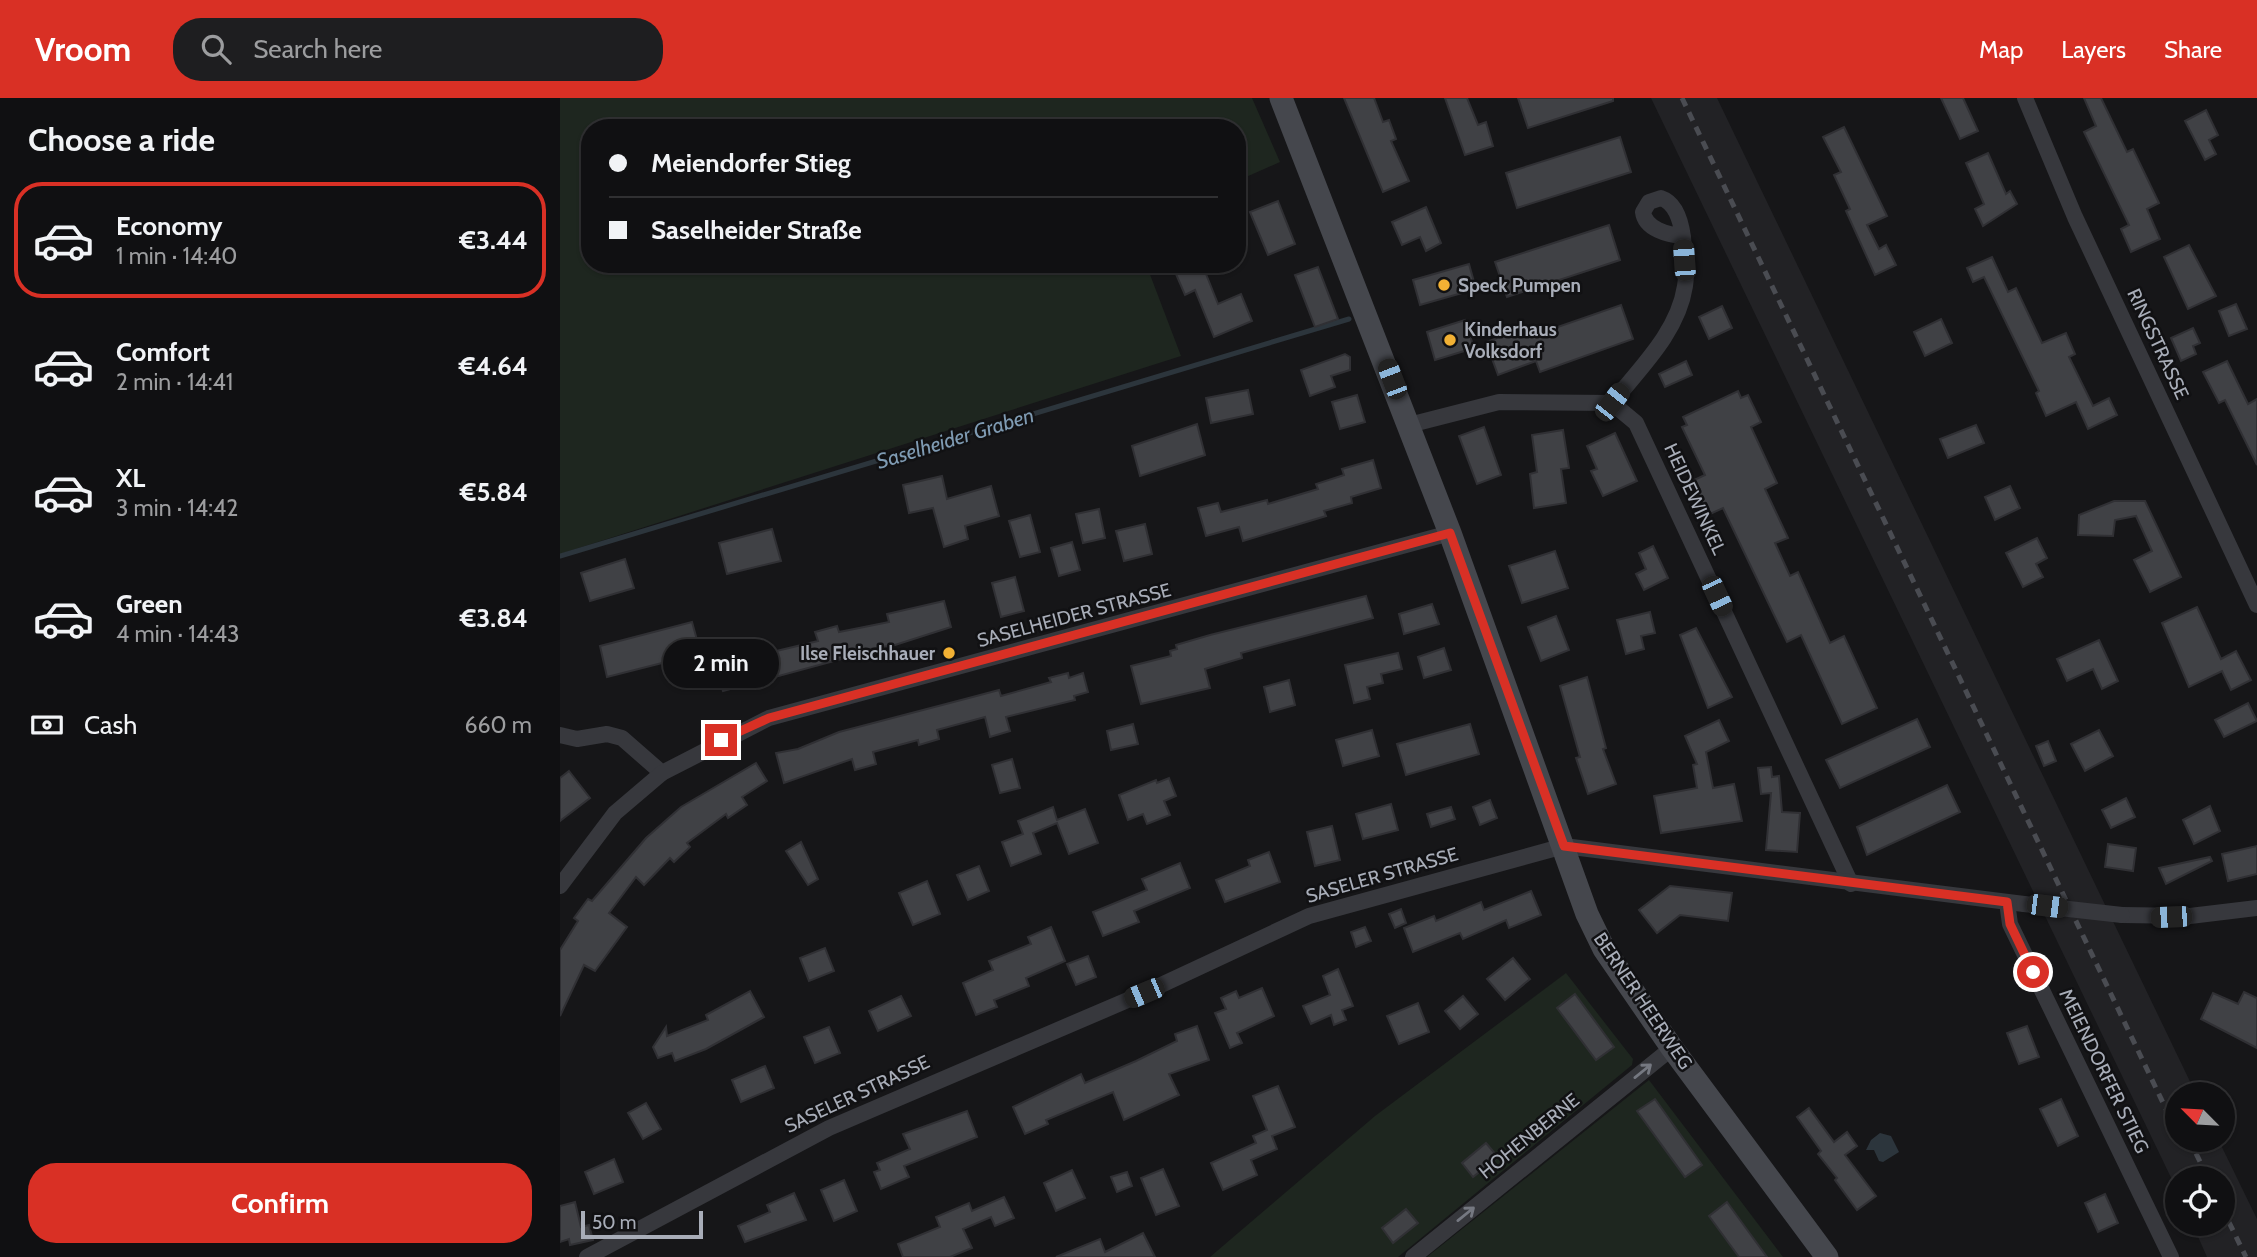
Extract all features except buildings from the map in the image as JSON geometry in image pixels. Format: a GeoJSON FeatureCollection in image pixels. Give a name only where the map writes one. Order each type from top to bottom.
{"type":"FeatureCollection","features":[{"type":"Feature","properties":{"kind":"main road","name":"BERNER HEERWEG"},"geometry":{"type":"LineString","coordinates":[[1280,98],[1370,321],[1450,533],[1587,914],[1604,949],[1672,1048],[1827,1257]]}},
{"type":"Feature","properties":{"kind":"street","name":"RINGSTRASSE"},"geometry":{"type":"LineString","coordinates":[[2025,98],[2075,217],[2257,605]]}},
{"type":"Feature","properties":{"kind":"street"},"geometry":{"type":"LineString","coordinates":[[1409,425],[1499,402],[1612,402],[1677,319],[1686,283],[1683,236]]}},
{"type":"Feature","properties":{"kind":"street","name":"HEIDEWINKEL"},"geometry":{"type":"LineString","coordinates":[[1612,402],[1636,423],[1851,884]]}},
{"type":"Feature","properties":{"kind":"street","name":"SASELHEIDER STRASSE"},"geometry":{"type":"LineString","coordinates":[[560,886],[615,813],[662,773],[769,718],[1450,533]]}},
{"type":"Feature","properties":{"kind":"street"},"geometry":{"type":"LineString","coordinates":[[560,735],[577,739],[607,734],[622,738],[662,773]]}},
{"type":"Feature","properties":{"kind":"street","name":"SASELER STRASSE"},"geometry":{"type":"LineString","coordinates":[[587,1257],[829,1128],[1144,993],[1309,916],[1564,846],[1851,884],[2122,915],[2190,916],[2257,908]]}},
{"type":"Feature","properties":{"kind":"street","name":"MEIENDORFER STIEG"},"geometry":{"type":"LineString","coordinates":[[2016,903],[2010,924],[2171,1257]]}},
{"type":"Feature","properties":{"kind":"street","name":"HOHENBERNE"},"geometry":{"type":"LineString","coordinates":[[1413,1257],[1672,1048]]}},
{"type":"Feature","properties":{"kind":"shaded area"},"geometry":{"type":"Polygon","coordinates":[[[560,98],[1252,98],[1280,162],[1246,177],[1246,119],[581,119],[581,273],[1149,273],[1181,356],[560,554],[560,98]]]}},
{"type":"Feature","properties":{"kind":"shaded area"},"geometry":{"type":"Polygon","coordinates":[[[1651,98],[1717,98],[2190,1082],[2165,1082],[2165,1152],[2224,1152],[2231,1166],[2165,1166],[1651,98]]]}},
{"type":"Feature","properties":{"kind":"shaded area"},"geometry":{"type":"Polygon","coordinates":[[[1566,973],[1633,1059],[1632,1065],[1398,1257],[1210,1257],[1375,1116],[1566,973]]]}},
{"type":"Feature","properties":{"kind":"shaded area"},"geometry":{"type":"Polygon","coordinates":[[[1649,1080],[1783,1257],[1427,1257],[1649,1080]]]}},
{"type":"Feature","properties":{"kind":"shaded area"},"geometry":{"type":"Polygon","coordinates":[[[1880,1133],[1891,1136],[1899,1152],[1883,1162],[1879,1161],[1874,1150],[1866,1150],[1871,1140],[1880,1133]]]}},
{"type":"Feature","properties":{"kind":"shaded area"},"geometry":{"type":"Polygon","coordinates":[[[2235,1174],[2257,1219],[2257,1257],[2207,1257],[2198,1236],[2235,1236],[2235,1174]]]}},
{"type":"Feature","properties":{"kind":"waterway","name":"Saselheider Graben"},"geometry":{"type":"LineString","coordinates":[[560,556],[1349,319]]}},
{"type":"Feature","properties":{"kind":"railway"},"geometry":{"type":"LineString","coordinates":[[1682,98],[2165,1107]]}},
{"type":"Feature","properties":{"kind":"railway"},"geometry":{"type":"LineString","coordinates":[[2195,1152],[2202,1166]]}},
{"type":"Feature","properties":{"kind":"railway"},"geometry":{"type":"LineString","coordinates":[[2235,1235],[2246,1257]]}},
{"type":"Feature","properties":{"kind":"place","name":"Speck Pumpen"},"geometry":{"type":"Point","coordinates":[1444,285]}},
{"type":"Feature","properties":{"kind":"place","name":"Kinderhaus Volksdorf"},"geometry":{"type":"Point","coordinates":[1450,340]}},
{"type":"Feature","properties":{"kind":"place","name":"Ilse Fleischhauer"},"geometry":{"type":"Point","coordinates":[949,653]}},
{"type":"Feature","properties":{"kind":"route"},"geometry":{"type":"LineString","coordinates":[[721,740],[769,718],[1450,533],[1564,846],[2007,902],[2010,924],[2033,972]]}}]}
